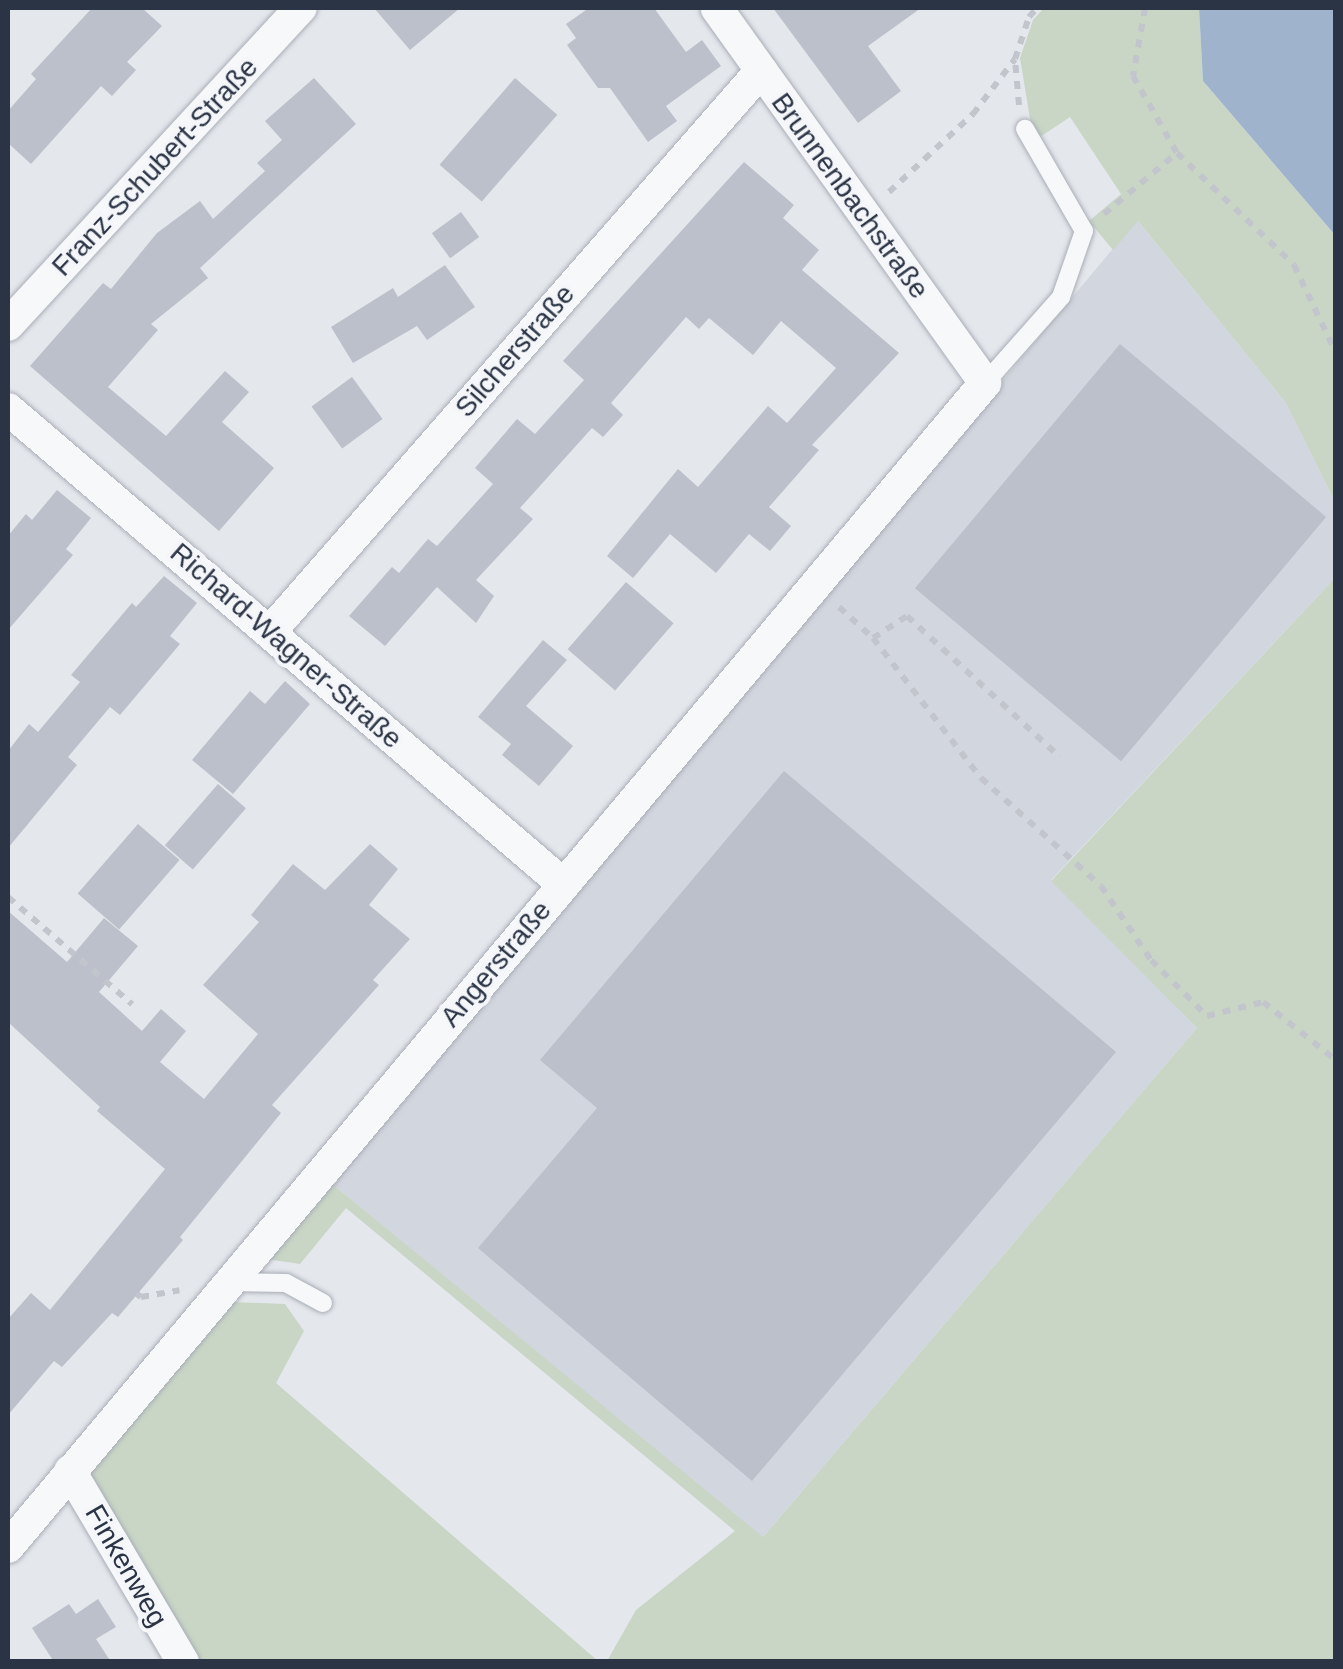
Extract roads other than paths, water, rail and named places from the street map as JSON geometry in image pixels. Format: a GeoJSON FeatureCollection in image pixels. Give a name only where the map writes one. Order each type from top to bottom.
{"type":"FeatureCollection","features":[{"type":"Feature","properties":{"kind":"street","name":"Franz-Schubert-Straße"},"geometry":{"type":"LineString","coordinates":[[8,325],[301,8]]}},
{"type":"Feature","properties":{"kind":"street","name":"Brunnenbachstraße"},"geometry":{"type":"LineString","coordinates":[[717,8],[985,383]]}},
{"type":"Feature","properties":{"kind":"street","name":"Silcherstraße"},"geometry":{"type":"LineString","coordinates":[[270,632],[761,71]]}},
{"type":"Feature","properties":{"kind":"street","name":"Angerstraße"},"geometry":{"type":"LineString","coordinates":[[8,1547],[985,383]]}},
{"type":"Feature","properties":{"kind":"street","name":"Richard-Wagner-Straße"},"geometry":{"type":"LineString","coordinates":[[8,409],[563,884]]}},
{"type":"Feature","properties":{"kind":"street","name":"Finkenweg"},"geometry":{"type":"LineString","coordinates":[[70,1471],[182,1662]]}},
{"type":"Feature","properties":{"kind":"lane"},"geometry":{"type":"LineString","coordinates":[[985,383],[1061,297],[1084,231],[1025,129]]}},
{"type":"Feature","properties":{"kind":"lane"},"geometry":{"type":"LineString","coordinates":[[228,1282],[286,1284],[323,1304]]}},
{"type":"Feature","properties":{"kind":"water"},"geometry":{"type":"Polygon","coordinates":[[[1199,8],[1335,8],[1335,235],[1203,81],[1199,8]]]}}]}
